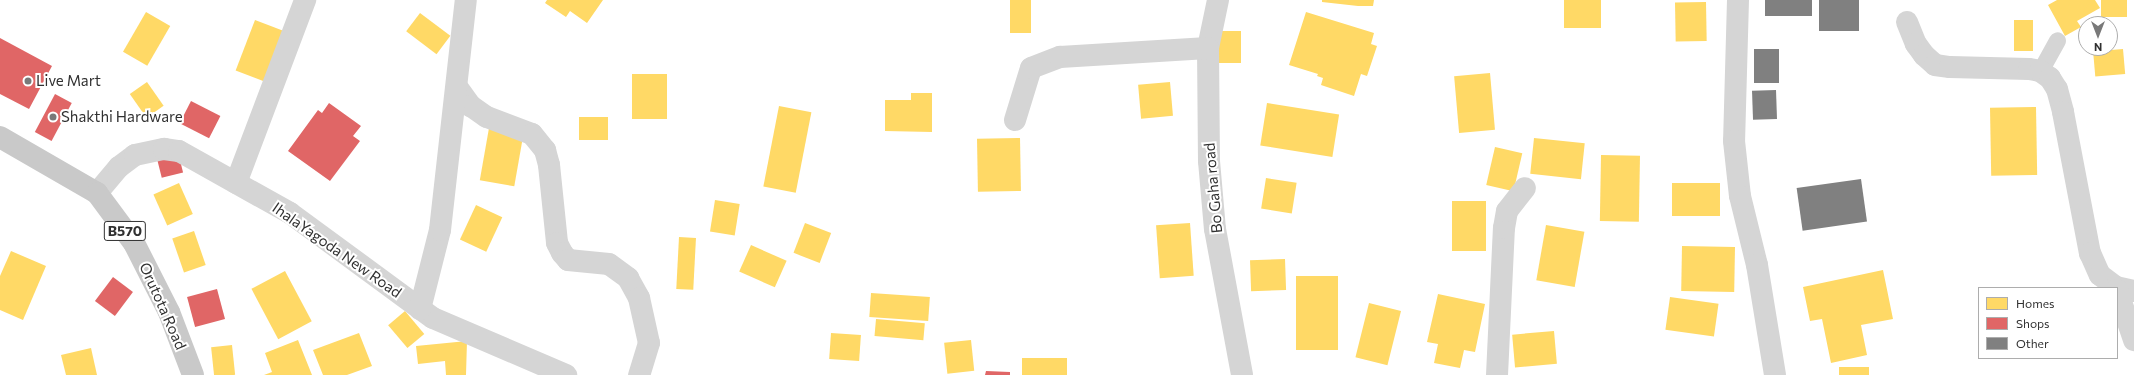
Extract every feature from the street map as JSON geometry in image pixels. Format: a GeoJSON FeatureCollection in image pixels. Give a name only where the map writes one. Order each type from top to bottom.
{"type":"FeatureCollection","features":[{"type":"Feature","properties":{"kind":"main road","name":"Orutota Road"},"geometry":{"type":"LineString","coordinates":[[0,137],[97,194],[134,243],[169,312],[193,375]]}},
{"type":"Feature","properties":{"kind":"street"},"geometry":{"type":"LineString","coordinates":[[236,183],[305,0]]}},
{"type":"Feature","properties":{"kind":"street","name":"Bo Gaha road"},"geometry":{"type":"LineString","coordinates":[[1218,0],[1208,48],[1209,161],[1215,229],[1242,375]]}},
{"type":"Feature","properties":{"kind":"street"},"geometry":{"type":"LineString","coordinates":[[1738,0],[1734,141],[1740,196],[1756,265],[1775,375]]}},
{"type":"Feature","properties":{"kind":"street"},"geometry":{"type":"LineString","coordinates":[[420,309],[440,230],[457,87],[459,5]]}},
{"type":"Feature","properties":{"kind":"street"},"geometry":{"type":"LineString","coordinates":[[1907,22],[1916,44],[1924,55],[1935,65],[2040,71],[2050,78],[2057,89],[2090,253],[2100,275],[2114,287]]}},
{"type":"Feature","properties":{"kind":"street"},"geometry":{"type":"LineString","coordinates":[[1015,120],[1031,68],[1060,57],[1208,48]]}},
{"type":"Feature","properties":{"kind":"street"},"geometry":{"type":"LineString","coordinates":[[457,87],[471,106],[487,116],[532,134],[545,150],[549,165],[557,243],[562,254],[572,261],[609,264],[628,278],[639,298],[649,343],[639,375]]}},
{"type":"Feature","properties":{"kind":"street","name":"IhalaYagoda New Road"},"geometry":{"type":"LineString","coordinates":[[97,194],[120,167],[135,155],[164,149],[179,150],[194,157],[236,183],[290,213],[433,318],[566,375]]}},
{"type":"Feature","properties":{"kind":"street"},"geometry":{"type":"LineString","coordinates":[[1497,375],[1504,228],[1507,211],[1525,188]]}},
{"type":"Feature","properties":{"kind":"street"},"geometry":{"type":"LineString","coordinates":[[2118,289],[2134,291]]}},
{"type":"Feature","properties":{"kind":"street"},"geometry":{"type":"LineString","coordinates":[[2118,295],[2134,340]]}},
{"type":"Feature","properties":{"kind":"lane"},"geometry":{"type":"LineString","coordinates":[[2040,71],[2057,40]]}},
{"type":"Feature","properties":{"kind":"building: Homes"},"geometry":{"type":"Polygon","coordinates":[[[547,0],[603,0],[587,23],[570,11],[566,17],[545,3],[547,0]]]}},
{"type":"Feature","properties":{"kind":"building: Homes"},"geometry":{"type":"Polygon","coordinates":[[[1010,0],[1031,0],[1031,33],[1010,33],[1010,0]]]}},
{"type":"Feature","properties":{"kind":"building: Homes"},"geometry":{"type":"Polygon","coordinates":[[[1322,0],[1374,0],[1373,6],[1358,6],[1322,2],[1322,0]]]}},
{"type":"Feature","properties":{"kind":"building: Homes"},"geometry":{"type":"Polygon","coordinates":[[[1564,0],[1601,0],[1601,28],[1564,28],[1564,0]]]}},
{"type":"Feature","properties":{"kind":"building: Homes"},"geometry":{"type":"Polygon","coordinates":[[[2057,0],[2095,0],[2100,8],[2086,16],[2078,16],[2078,29],[2065,36],[2048,5],[2057,0]]]}},
{"type":"Feature","properties":{"kind":"building: Homes"},"geometry":{"type":"Polygon","coordinates":[[[2101,0],[2127,0],[2127,17],[2101,16],[2101,0]]]}},
{"type":"Feature","properties":{"kind":"building: Homes"},"geometry":{"type":"Polygon","coordinates":[[[1706,2],[1707,41],[1676,42],[1675,3],[1706,2]]]}},
{"type":"Feature","properties":{"kind":"building: Homes"},"geometry":{"type":"Polygon","coordinates":[[[146,12],[170,26],[147,66],[123,52],[146,12]]]}},
{"type":"Feature","properties":{"kind":"building: Homes"},"geometry":{"type":"Polygon","coordinates":[[[1306,12],[1374,33],[1371,44],[1377,46],[1367,76],[1361,74],[1354,96],[1321,85],[1323,78],[1317,76],[1318,74],[1289,65],[1306,12]]]}},
{"type":"Feature","properties":{"kind":"building: Homes"},"geometry":{"type":"Polygon","coordinates":[[[420,13],[450,36],[437,54],[406,31],[420,13]]]}},
{"type":"Feature","properties":{"kind":"building: Homes"},"geometry":{"type":"Polygon","coordinates":[[[255,20],[286,32],[266,82],[236,70],[255,20]]]}},
{"type":"Feature","properties":{"kind":"building: Homes"},"geometry":{"type":"Polygon","coordinates":[[[2014,20],[2033,20],[2033,51],[2014,51],[2014,20]]]}},
{"type":"Feature","properties":{"kind":"building: Homes"},"geometry":{"type":"Polygon","coordinates":[[[1219,31],[1241,31],[1241,63],[1219,63],[1219,31]]]}},
{"type":"Feature","properties":{"kind":"building: Homes"},"geometry":{"type":"Polygon","coordinates":[[[2118,49],[2123,49],[2125,74],[2095,77],[2093,56],[2118,56],[2118,49]]]}},
{"type":"Feature","properties":{"kind":"building: Homes"},"geometry":{"type":"Polygon","coordinates":[[[1490,73],[1495,130],[1459,133],[1454,76],[1490,73]]]}},
{"type":"Feature","properties":{"kind":"building: Homes"},"geometry":{"type":"Polygon","coordinates":[[[632,74],[667,74],[667,119],[632,119],[632,74]]]}},
{"type":"Feature","properties":{"kind":"building: Homes"},"geometry":{"type":"Polygon","coordinates":[[[147,82],[164,106],[146,118],[130,94],[147,82]]]}},
{"type":"Feature","properties":{"kind":"building: Homes"},"geometry":{"type":"Polygon","coordinates":[[[1170,82],[1173,116],[1141,119],[1138,85],[1170,82]]]}},
{"type":"Feature","properties":{"kind":"building: Homes"},"geometry":{"type":"Polygon","coordinates":[[[911,93],[932,93],[932,132],[885,131],[885,100],[911,100],[911,93]]]}},
{"type":"Feature","properties":{"kind":"building: Homes"},"geometry":{"type":"Polygon","coordinates":[[[1267,103],[1339,114],[1332,157],[1260,145],[1267,103]]]}},
{"type":"Feature","properties":{"kind":"building: Homes"},"geometry":{"type":"Polygon","coordinates":[[[779,106],[811,112],[796,193],[763,186],[779,106]]]}},
{"type":"Feature","properties":{"kind":"building: Homes"},"geometry":{"type":"Polygon","coordinates":[[[2036,107],[2037,175],[1991,176],[1990,108],[2036,107]]]}},
{"type":"Feature","properties":{"kind":"building: Homes"},"geometry":{"type":"Polygon","coordinates":[[[579,117],[608,117],[608,140],[579,140],[579,117]]]}},
{"type":"Feature","properties":{"kind":"building: Homes"},"geometry":{"type":"Polygon","coordinates":[[[489,128],[523,134],[514,186],[480,180],[489,128]]]}},
{"type":"Feature","properties":{"kind":"building: Homes"},"geometry":{"type":"Polygon","coordinates":[[[1020,138],[1021,191],[978,192],[977,139],[1020,138]]]}},
{"type":"Feature","properties":{"kind":"building: Homes"},"geometry":{"type":"Polygon","coordinates":[[[1534,138],[1585,143],[1581,179],[1530,174],[1534,138]]]}},
{"type":"Feature","properties":{"kind":"building: Homes"},"geometry":{"type":"Polygon","coordinates":[[[1495,147],[1522,153],[1514,191],[1486,185],[1495,147]]]}},
{"type":"Feature","properties":{"kind":"building: Homes"},"geometry":{"type":"Polygon","coordinates":[[[1601,155],[1640,156],[1639,222],[1600,221],[1601,155]]]}},
{"type":"Feature","properties":{"kind":"building: Homes"},"geometry":{"type":"Polygon","coordinates":[[[1266,178],[1297,183],[1292,213],[1261,209],[1266,178]]]}},
{"type":"Feature","properties":{"kind":"building: Homes"},"geometry":{"type":"Polygon","coordinates":[[[179,183],[193,214],[167,225],[153,194],[179,183]]]}},
{"type":"Feature","properties":{"kind":"building: Homes"},"geometry":{"type":"Polygon","coordinates":[[[1672,183],[1720,183],[1720,216],[1672,216],[1672,183]]]}},
{"type":"Feature","properties":{"kind":"building: Homes"},"geometry":{"type":"Polygon","coordinates":[[[715,200],[740,204],[735,236],[710,232],[715,200]]]}},
{"type":"Feature","properties":{"kind":"building: Homes"},"geometry":{"type":"Polygon","coordinates":[[[1452,201],[1486,201],[1486,251],[1452,251],[1452,201]]]}},
{"type":"Feature","properties":{"kind":"building: Homes"},"geometry":{"type":"Polygon","coordinates":[[[476,205],[502,217],[486,252],[460,239],[476,205]]]}},
{"type":"Feature","properties":{"kind":"building: Homes"},"geometry":{"type":"Polygon","coordinates":[[[805,223],[831,233],[820,263],[794,253],[805,223]]]}},
{"type":"Feature","properties":{"kind":"building: Homes"},"geometry":{"type":"Polygon","coordinates":[[[1190,223],[1194,276],[1160,278],[1156,225],[1190,223]]]}},
{"type":"Feature","properties":{"kind":"building: Homes"},"geometry":{"type":"Polygon","coordinates":[[[1546,225],[1584,232],[1575,287],[1536,280],[1546,225]]]}},
{"type":"Feature","properties":{"kind":"building: Homes"},"geometry":{"type":"Polygon","coordinates":[[[194,231],[206,265],[184,273],[172,238],[194,231]]]}},
{"type":"Feature","properties":{"kind":"building: Homes"},"geometry":{"type":"Polygon","coordinates":[[[679,237],[696,238],[693,290],[676,289],[679,237]]]}},
{"type":"Feature","properties":{"kind":"building: Homes"},"geometry":{"type":"Polygon","coordinates":[[[751,245],[787,261],[775,287],[739,271],[751,245]]]}},
{"type":"Feature","properties":{"kind":"building: Homes"},"geometry":{"type":"Polygon","coordinates":[[[1682,246],[1735,247],[1734,292],[1681,291],[1682,246]]]}},
{"type":"Feature","properties":{"kind":"building: Homes"},"geometry":{"type":"Polygon","coordinates":[[[11,251],[46,266],[23,320],[0,310],[0,276],[11,251]]]}},
{"type":"Feature","properties":{"kind":"building: Homes"},"geometry":{"type":"Polygon","coordinates":[[[1285,259],[1286,290],[1251,291],[1250,260],[1285,259]]]}},
{"type":"Feature","properties":{"kind":"building: Homes"},"geometry":{"type":"Polygon","coordinates":[[[1883,270],[1893,319],[1861,325],[1867,355],[1831,363],[1822,319],[1810,321],[1803,287],[1883,270]]]}},
{"type":"Feature","properties":{"kind":"building: Homes"},"geometry":{"type":"Polygon","coordinates":[[[285,271],[312,321],[278,339],[251,289],[285,271]]]}},
{"type":"Feature","properties":{"kind":"building: Homes"},"geometry":{"type":"Polygon","coordinates":[[[1296,276],[1338,276],[1338,350],[1296,350],[1296,276]]]}},
{"type":"Feature","properties":{"kind":"building: Homes"},"geometry":{"type":"Polygon","coordinates":[[[871,293],[930,297],[928,321],[869,317],[871,293]]]}},
{"type":"Feature","properties":{"kind":"building: Homes"},"geometry":{"type":"Polygon","coordinates":[[[1438,294],[1485,304],[1475,352],[1464,350],[1460,368],[1434,363],[1438,344],[1427,342],[1438,294]]]}},
{"type":"Feature","properties":{"kind":"building: Homes"},"geometry":{"type":"Polygon","coordinates":[[[1670,297],[1719,304],[1714,336],[1665,330],[1670,297]]]}},
{"type":"Feature","properties":{"kind":"building: Homes"},"geometry":{"type":"Polygon","coordinates":[[[1369,303],[1401,311],[1387,365],[1355,357],[1369,303]]]}},
{"type":"Feature","properties":{"kind":"building: Homes"},"geometry":{"type":"Polygon","coordinates":[[[405,311],[424,334],[407,348],[388,325],[405,311]]]}},
{"type":"Feature","properties":{"kind":"building: Homes"},"geometry":{"type":"Polygon","coordinates":[[[876,319],[925,323],[923,340],[875,336],[876,319]]]}},
{"type":"Feature","properties":{"kind":"building: Homes"},"geometry":{"type":"Polygon","coordinates":[[[1554,331],[1557,364],[1515,368],[1512,335],[1554,331]]]}},
{"type":"Feature","properties":{"kind":"building: Homes"},"geometry":{"type":"Polygon","coordinates":[[[359,333],[372,366],[347,375],[323,375],[313,350],[359,333]]]}},
{"type":"Feature","properties":{"kind":"building: Homes"},"geometry":{"type":"Polygon","coordinates":[[[831,333],[861,335],[859,361],[829,359],[831,333]]]}},
{"type":"Feature","properties":{"kind":"building: Homes"},"geometry":{"type":"Polygon","coordinates":[[[298,340],[312,375],[264,375],[272,372],[265,353],[298,340]]]}},
{"type":"Feature","properties":{"kind":"building: Homes"},"geometry":{"type":"Polygon","coordinates":[[[971,340],[974,371],[947,374],[944,343],[971,340]]]}},
{"type":"Feature","properties":{"kind":"building: Homes"},"geometry":{"type":"Polygon","coordinates":[[[467,341],[466,375],[446,375],[445,361],[418,364],[416,346],[467,341]]]}},
{"type":"Feature","properties":{"kind":"building: Homes"},"geometry":{"type":"Polygon","coordinates":[[[232,345],[235,375],[214,375],[211,347],[232,345]]]}},
{"type":"Feature","properties":{"kind":"building: Homes"},"geometry":{"type":"Polygon","coordinates":[[[91,348],[97,375],[66,375],[61,355],[91,348]]]}},
{"type":"Feature","properties":{"kind":"building: Homes"},"geometry":{"type":"Polygon","coordinates":[[[1022,358],[1067,358],[1067,375],[1022,375],[1022,358]]]}},
{"type":"Feature","properties":{"kind":"building: Homes"},"geometry":{"type":"Polygon","coordinates":[[[1839,367],[1869,367],[1869,375],[1839,375],[1839,367]]]}},
{"type":"Feature","properties":{"kind":"building: Shops","name":"Live Mart"},"geometry":{"type":"Polygon","coordinates":[[[0,38],[52,66],[29,109],[0,94],[0,38]]]}},
{"type":"Feature","properties":{"kind":"building: Shops","name":"Shakthi Hardware"},"geometry":{"type":"Polygon","coordinates":[[[55,94],[72,103],[52,141],[35,132],[55,94]]]}},
{"type":"Feature","properties":{"kind":"building: Shops"},"geometry":{"type":"Polygon","coordinates":[[[191,101],[220,116],[209,138],[180,123],[191,101]]]}},
{"type":"Feature","properties":{"kind":"building: Shops"},"geometry":{"type":"Polygon","coordinates":[[[329,103],[361,126],[353,136],[360,141],[330,181],[288,151],[318,110],[322,113],[329,103]]]}},
{"type":"Feature","properties":{"kind":"building: Shops"},"geometry":{"type":"Polygon","coordinates":[[[178,152],[183,172],[162,178],[157,157],[178,152]]]}},
{"type":"Feature","properties":{"kind":"building: Shops"},"geometry":{"type":"Polygon","coordinates":[[[113,277],[133,292],[115,316],[95,301],[113,277]]]}},
{"type":"Feature","properties":{"kind":"building: Shops"},"geometry":{"type":"Polygon","coordinates":[[[217,289],[225,319],[195,327],[187,297],[217,289]]]}},
{"type":"Feature","properties":{"kind":"building: Shops"},"geometry":{"type":"Polygon","coordinates":[[[986,371],[1010,372],[1010,375],[985,375],[986,371]]]}},
{"type":"Feature","properties":{"kind":"building: Other"},"geometry":{"type":"Polygon","coordinates":[[[1765,0],[1812,0],[1812,16],[1765,16],[1765,0]]]}},
{"type":"Feature","properties":{"kind":"building: Other"},"geometry":{"type":"Polygon","coordinates":[[[1819,0],[1859,0],[1859,31],[1819,31],[1819,0]]]}},
{"type":"Feature","properties":{"kind":"building: Other"},"geometry":{"type":"Polygon","coordinates":[[[1754,49],[1779,49],[1779,83],[1754,83],[1754,49]]]}},
{"type":"Feature","properties":{"kind":"building: Other"},"geometry":{"type":"Polygon","coordinates":[[[1776,90],[1777,119],[1753,120],[1752,91],[1776,90]]]}},
{"type":"Feature","properties":{"kind":"building: Other"},"geometry":{"type":"Polygon","coordinates":[[[1861,179],[1867,222],[1803,231],[1797,188],[1861,179]]]}},
{"type":"Feature","properties":{"kind":"place","name":"Live Mart"},"geometry":{"type":"Point","coordinates":[28,81]}},
{"type":"Feature","properties":{"kind":"place","name":"Shakthi Hardware"},"geometry":{"type":"Point","coordinates":[53,117]}}]}
